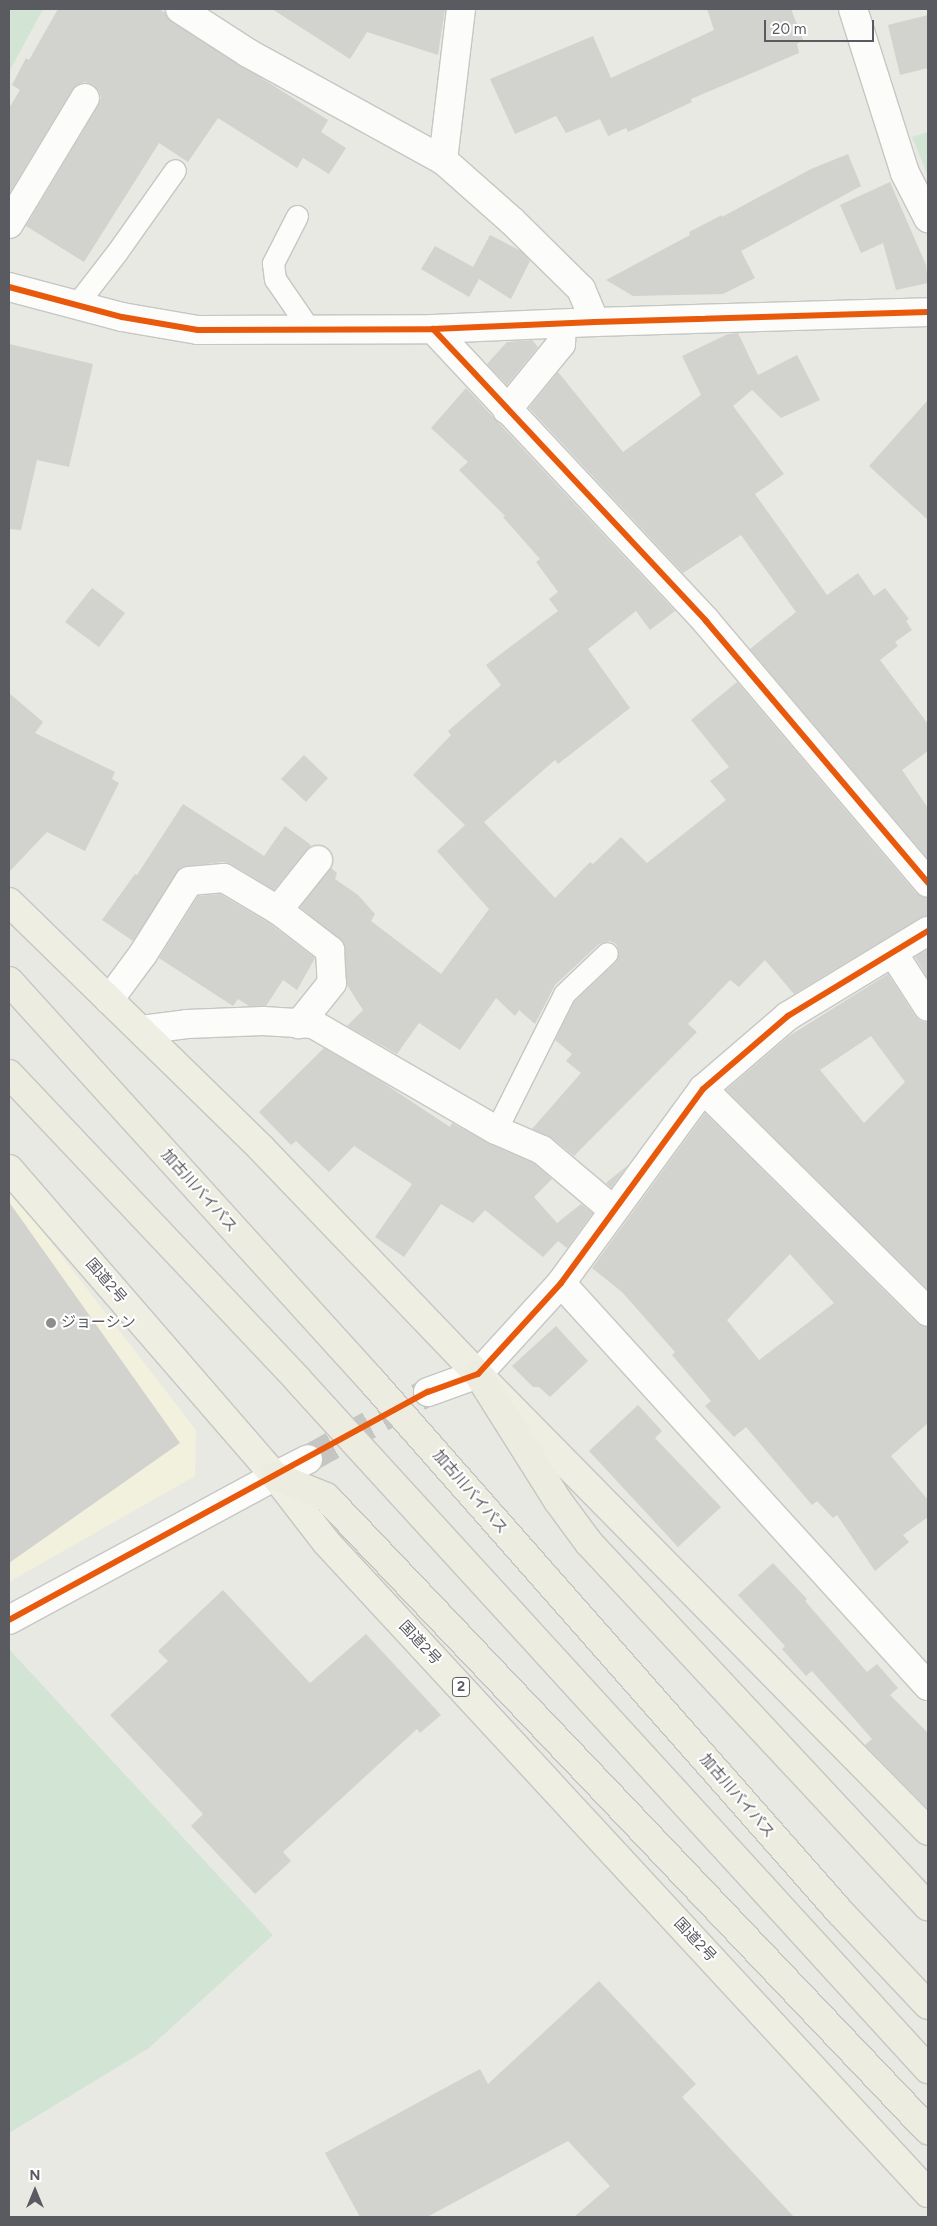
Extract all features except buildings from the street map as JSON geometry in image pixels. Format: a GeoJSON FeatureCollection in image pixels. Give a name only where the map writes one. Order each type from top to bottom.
{"type":"FeatureCollection","features":[{"type":"Feature","properties":{"kind":"highway"},"geometry":{"type":"LineString","coordinates":[[9,902],[268,1155],[478,1374],[928,1831]]}},
{"type":"Feature","properties":{"kind":"highway","name":"加古川バイパス"},"geometry":{"type":"LineString","coordinates":[[9,981],[372,1381],[840,1912],[928,2005]]}},
{"type":"Feature","properties":{"kind":"highway"},"geometry":{"type":"LineString","coordinates":[[9,1074],[298,1380],[928,2069]]}},
{"type":"Feature","properties":{"kind":"highway","name":"国道2号"},"geometry":{"type":"LineString","coordinates":[[10,1173],[275,1476],[326,1542],[928,2192]]}},
{"type":"Feature","properties":{"kind":"highway"},"geometry":{"type":"LineString","coordinates":[[478,1374],[558,1501],[589,1543],[906,1881],[928,1907]]}},
{"type":"Feature","properties":{"kind":"highway"},"geometry":{"type":"LineString","coordinates":[[275,1476],[326,1497],[928,2130]]}},
{"type":"Feature","properties":{"kind":"street"},"geometry":{"type":"LineString","coordinates":[[180,9],[248,53],[443,160],[512,221],[581,290],[595,322]]}},
{"type":"Feature","properties":{"kind":"street"},"geometry":{"type":"LineString","coordinates":[[443,160],[462,9]]}},
{"type":"Feature","properties":{"kind":"street"},"geometry":{"type":"LineString","coordinates":[[853,9],[905,173],[928,218]]}},
{"type":"Feature","properties":{"kind":"street"},"geometry":{"type":"LineString","coordinates":[[9,224],[85,98]]}},
{"type":"Feature","properties":{"kind":"street"},"geometry":{"type":"LineString","coordinates":[[9,287],[122,317],[198,330],[433,329],[928,312]]}},
{"type":"Feature","properties":{"kind":"street"},"geometry":{"type":"LineString","coordinates":[[507,410],[561,344],[562,324]]}},
{"type":"Feature","properties":{"kind":"street"},"geometry":{"type":"LineString","coordinates":[[433,329],[706,621],[928,883]]}},
{"type":"Feature","properties":{"kind":"street"},"geometry":{"type":"LineString","coordinates":[[278,910],[318,860]]}},
{"type":"Feature","properties":{"kind":"street"},"geometry":{"type":"LineString","coordinates":[[109,1000],[143,954],[189,881],[224,878],[278,910],[330,950],[332,983],[299,1024]]}},
{"type":"Feature","properties":{"kind":"street"},"geometry":{"type":"LineString","coordinates":[[428,1392],[478,1374],[561,1283],[703,1089],[788,1016],[928,931]]}},
{"type":"Feature","properties":{"kind":"street"},"geometry":{"type":"LineString","coordinates":[[893,953],[928,1007]]}},
{"type":"Feature","properties":{"kind":"street"},"geometry":{"type":"LineString","coordinates":[[141,1030],[187,1024],[263,1021],[313,1024],[496,1130],[542,1150],[613,1210]]}},
{"type":"Feature","properties":{"kind":"street"},"geometry":{"type":"LineString","coordinates":[[703,1089],[928,1312]]}},
{"type":"Feature","properties":{"kind":"street"},"geometry":{"type":"LineString","coordinates":[[561,1283],[928,1686]]}},
{"type":"Feature","properties":{"kind":"street"},"geometry":{"type":"LineString","coordinates":[[9,1620],[308,1459]]}},
{"type":"Feature","properties":{"kind":"lane"},"geometry":{"type":"LineString","coordinates":[[76,305],[117,252],[175,170]]}},
{"type":"Feature","properties":{"kind":"lane"},"geometry":{"type":"LineString","coordinates":[[297,216],[273,263],[275,279],[310,330]]}},
{"type":"Feature","properties":{"kind":"lane"},"geometry":{"type":"LineString","coordinates":[[496,1130],[564,994],[607,953]]}},
{"type":"Feature","properties":{"kind":"shaded area"},"geometry":{"type":"Polygon","coordinates":[[[9,9],[43,9],[9,72],[9,9]]]}},
{"type":"Feature","properties":{"kind":"shaded area"},"geometry":{"type":"Polygon","coordinates":[[[928,132],[928,176],[912,137],[928,132]]]}},
{"type":"Feature","properties":{"kind":"shaded area","name":"ジョーシン"},"geometry":{"type":"Polygon","coordinates":[[[9,1188],[196,1430],[195,1476],[9,1582],[9,1188]]]}},
{"type":"Feature","properties":{"kind":"shaded area"},"geometry":{"type":"Polygon","coordinates":[[[9,1649],[273,1935],[149,2048],[9,2133],[9,1649]]]}},
{"type":"Feature","properties":{"kind":"tunnel"},"geometry":{"type":"LineString","coordinates":[[308,1459],[428,1392]]}},
{"type":"Feature","properties":{"kind":"cycle path"},"geometry":{"type":"LineString","coordinates":[[9,287],[122,317],[198,330],[433,329],[928,312]]}},
{"type":"Feature","properties":{"kind":"cycle path"},"geometry":{"type":"LineString","coordinates":[[433,329],[706,621],[928,883]]}},
{"type":"Feature","properties":{"kind":"cycle path"},"geometry":{"type":"LineString","coordinates":[[9,1620],[428,1392],[478,1374],[561,1283],[703,1089],[788,1016],[928,931]]}},
{"type":"Feature","properties":{"kind":"place","name":"ジョーシン"},"geometry":{"type":"Point","coordinates":[51,1323]}}]}
